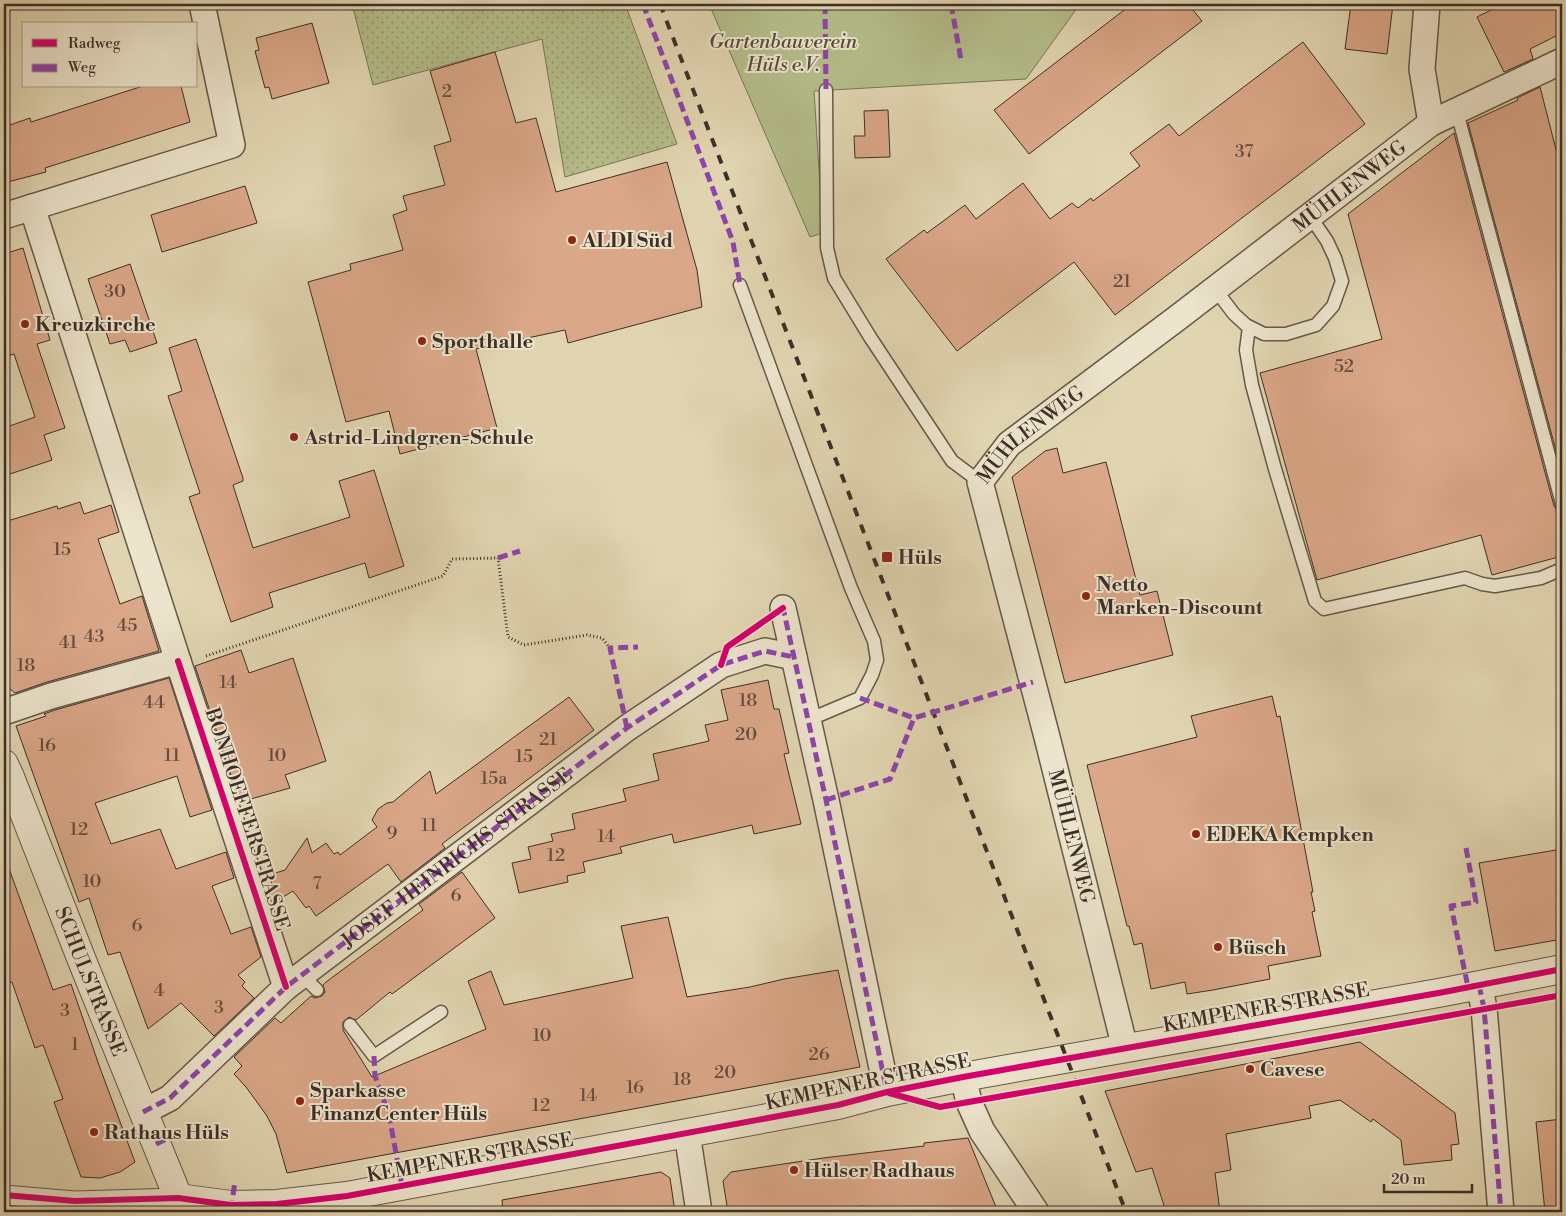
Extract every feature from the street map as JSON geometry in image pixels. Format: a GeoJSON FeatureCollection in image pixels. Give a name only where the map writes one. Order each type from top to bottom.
{"type":"FeatureCollection","features":[{"type":"Feature","properties":{"kind":"street"},"geometry":{"type":"LineString","coordinates":[[4,216],[232,145],[202,4]]}},
{"type":"Feature","properties":{"kind":"street"},"geometry":{"type":"LineString","coordinates":[[1427,4],[1422,68],[1431,123]]}},
{"type":"Feature","properties":{"kind":"street","name":"MÜHLENWEG"},"geometry":{"type":"LineString","coordinates":[[1125,1048],[1045,728],[980,482],[1009,444],[1431,123],[1562,61]]}},
{"type":"Feature","properties":{"kind":"street","name":"BONHOEFFERSTRASSE"},"geometry":{"type":"LineString","coordinates":[[32,206],[178,660],[302,984]]}},
{"type":"Feature","properties":{"kind":"street"},"geometry":{"type":"LineString","coordinates":[[783,608],[887,1092]]}},
{"type":"Feature","properties":{"kind":"street","name":"JOSEF-HEINRICHS-STRASSE"},"geometry":{"type":"LineString","coordinates":[[144,1112],[170,1098],[302,984],[627,728],[721,665],[765,651],[794,657]]}},
{"type":"Feature","properties":{"kind":"street"},"geometry":{"type":"LineString","coordinates":[[4,712],[51,696],[178,660]]}},
{"type":"Feature","properties":{"kind":"street","name":"SCHULSTRASSE"},"geometry":{"type":"LineString","coordinates":[[4,764],[181,1205]]}},
{"type":"Feature","properties":{"kind":"street","name":"KEMPENER STRASSE"},"geometry":{"type":"LineString","coordinates":[[181,1205],[231,1205],[274,1208],[347,1196],[838,1105],[887,1092],[963,1077],[1562,969]]}},
{"type":"Feature","properties":{"kind":"street"},"geometry":{"type":"LineString","coordinates":[[1479,985],[1484,1008],[1501,1212]]}},
{"type":"Feature","properties":{"kind":"street","name":"KEMPENER STRASSE"},"geometry":{"type":"LineString","coordinates":[[963,1077],[969,1102],[982,1131],[1036,1212]]}},
{"type":"Feature","properties":{"kind":"street"},"geometry":{"type":"LineString","coordinates":[[687,1133],[699,1212]]}},
{"type":"Feature","properties":{"kind":"street"},"geometry":{"type":"LineString","coordinates":[[4,1195],[75,1201],[181,1205]]}},
{"type":"Feature","properties":{"kind":"lane"},"geometry":{"type":"LineString","coordinates":[[826,90],[827,248],[834,278],[870,337],[952,461],[980,482]]}},
{"type":"Feature","properties":{"kind":"lane"},"geometry":{"type":"LineString","coordinates":[[1457,112],[1562,504]]}},
{"type":"Feature","properties":{"kind":"lane"},"geometry":{"type":"LineString","coordinates":[[1215,289],[1234,314],[1249,327],[1264,334],[1286,334],[1316,325],[1334,306],[1342,281],[1336,258],[1310,216]]}},
{"type":"Feature","properties":{"kind":"lane"},"geometry":{"type":"LineString","coordinates":[[740,285],[851,588],[874,641],[877,660],[872,675],[860,698],[808,720]]}},
{"type":"Feature","properties":{"kind":"lane"},"geometry":{"type":"LineString","coordinates":[[1249,327],[1246,350],[1254,394],[1315,601],[1324,609],[1465,578],[1495,586],[1541,578],[1562,569]]}},
{"type":"Feature","properties":{"kind":"lane"},"geometry":{"type":"LineString","coordinates":[[350,1026],[374,1056],[441,1012]]}},
{"type":"Feature","properties":{"kind":"path"},"geometry":{"type":"LineString","coordinates":[[178,660],[206,656],[443,576],[452,560],[498,558],[508,637],[524,645],[587,635],[602,638],[610,648]]}},
{"type":"Feature","properties":{"kind":"green space"},"geometry":{"type":"Polygon","coordinates":[[[352,4],[625,4],[677,144],[565,177],[542,39],[373,85],[352,4]]]}},
{"type":"Feature","properties":{"kind":"green space","name":"Gartenbauverein Hüls e.V."},"geometry":{"type":"Polygon","coordinates":[[[709,4],[1080,4],[1026,79],[814,91],[823,233],[810,237],[709,4]]]}},
{"type":"Feature","properties":{"kind":"building"},"geometry":{"type":"Polygon","coordinates":[[[1132,4],[1188,4],[1202,21],[1029,154],[994,110],[1132,4]]]}},
{"type":"Feature","properties":{"kind":"building"},"geometry":{"type":"Polygon","coordinates":[[[1351,4],[1393,4],[1387,54],[1345,49],[1351,4]]]}},
{"type":"Feature","properties":{"kind":"building"},"geometry":{"type":"Polygon","coordinates":[[[1503,4],[1562,4],[1562,33],[1530,49],[1533,59],[1504,72],[1477,17],[1503,4]]]}},
{"type":"Feature","properties":{"kind":"building"},"geometry":{"type":"Polygon","coordinates":[[[312,23],[329,83],[272,99],[269,87],[265,88],[255,51],[259,50],[256,38],[312,23]]]}},
{"type":"Feature","properties":{"kind":"building"},"geometry":{"type":"Polygon","coordinates":[[[1303,42],[1365,124],[1115,315],[1074,262],[957,351],[886,259],[924,230],[927,233],[965,205],[976,219],[1023,183],[1050,219],[1072,203],[1078,208],[1091,198],[1093,201],[1140,166],[1130,153],[1169,124],[1179,136],[1303,42]]]}},
{"type":"Feature","properties":{"kind":"building"},"geometry":{"type":"Polygon","coordinates":[[[495,52],[516,123],[536,118],[556,192],[667,162],[697,270],[702,307],[568,343],[565,330],[476,349],[497,428],[400,454],[389,411],[346,422],[308,282],[351,270],[350,264],[403,250],[393,215],[407,210],[403,196],[445,185],[434,146],[451,141],[430,71],[495,52]]]}},
{"type":"Feature","properties":{"kind":"building"},"geometry":{"type":"Polygon","coordinates":[[[1540,87],[1562,173],[1562,473],[1468,123],[1518,100],[1517,98],[1540,87]]]}},
{"type":"Feature","properties":{"kind":"building"},"geometry":{"type":"Polygon","coordinates":[[[137,88],[182,88],[190,122],[45,168],[46,172],[4,183],[4,127],[30,118],[31,122],[137,88]]]}},
{"type":"Feature","properties":{"kind":"building"},"geometry":{"type":"Polygon","coordinates":[[[888,110],[890,157],[855,158],[854,136],[865,136],[864,111],[888,110]]]}},
{"type":"Feature","properties":{"kind":"building"},"geometry":{"type":"Polygon","coordinates":[[[1454,133],[1554,506],[1562,512],[1562,556],[1492,575],[1481,535],[1317,580],[1260,373],[1382,339],[1348,214],[1454,133]]]}},
{"type":"Feature","properties":{"kind":"building"},"geometry":{"type":"Polygon","coordinates":[[[245,186],[257,223],[162,252],[151,215],[245,186]]]}},
{"type":"Feature","properties":{"kind":"building"},"geometry":{"type":"Polygon","coordinates":[[[23,248],[50,340],[37,344],[65,428],[44,435],[52,460],[4,476],[4,428],[35,417],[14,354],[4,357],[4,254],[23,248]]]}},
{"type":"Feature","properties":{"kind":"building"},"geometry":{"type":"Polygon","coordinates":[[[130,264],[157,343],[130,352],[125,340],[110,344],[88,279],[130,264]]]}},
{"type":"Feature","properties":{"kind":"building"},"geometry":{"type":"Polygon","coordinates":[[[196,339],[243,478],[243,481],[233,485],[253,548],[350,517],[339,481],[374,470],[404,566],[369,578],[365,563],[269,593],[273,607],[231,622],[189,497],[200,493],[168,396],[182,391],[169,348],[196,339]]]}},
{"type":"Feature","properties":{"kind":"building"},"geometry":{"type":"Polygon","coordinates":[[[1057,448],[1063,473],[1106,462],[1140,595],[1157,591],[1173,655],[1065,683],[1012,477],[1045,451],[1057,448]]]}},
{"type":"Feature","properties":{"kind":"building"},"geometry":{"type":"Polygon","coordinates":[[[80,502],[84,514],[111,505],[119,532],[98,539],[120,604],[142,596],[159,651],[47,682],[15,693],[4,684],[4,522],[57,506],[58,509],[80,502]]]}},
{"type":"Feature","properties":{"kind":"building"},"geometry":{"type":"Polygon","coordinates":[[[241,650],[249,673],[293,658],[326,761],[285,775],[290,788],[240,802],[195,666],[241,650]]]}},
{"type":"Feature","properties":{"kind":"building"},"geometry":{"type":"Polygon","coordinates":[[[169,678],[212,810],[190,817],[177,776],[95,803],[111,844],[160,829],[176,869],[226,852],[234,878],[212,886],[231,934],[251,927],[261,957],[238,975],[245,982],[242,986],[254,998],[214,1036],[181,1003],[148,1029],[120,952],[108,955],[89,898],[79,902],[16,726],[46,716],[44,714],[55,710],[169,678]]]}},
{"type":"Feature","properties":{"kind":"building"},"geometry":{"type":"Polygon","coordinates":[[[768,680],[774,709],[779,709],[789,753],[784,754],[801,824],[754,834],[752,825],[674,843],[672,834],[620,847],[622,853],[583,862],[585,872],[567,876],[568,882],[519,893],[512,863],[531,859],[528,847],[553,841],[551,834],[575,829],[572,814],[626,801],[623,789],[659,780],[653,754],[709,741],[705,725],[728,720],[721,690],[768,680]]]}},
{"type":"Feature","properties":{"kind":"building"},"geometry":{"type":"Polygon","coordinates":[[[1272,696],[1277,717],[1280,716],[1313,892],[1311,892],[1315,911],[1312,912],[1321,956],[1268,966],[1270,979],[1187,994],[1185,982],[1151,989],[1142,943],[1134,945],[1129,926],[1127,926],[1087,765],[1197,737],[1191,716],[1272,696]]]}},
{"type":"Feature","properties":{"kind":"building"},"geometry":{"type":"Polygon","coordinates":[[[569,697],[594,730],[442,844],[445,848],[401,882],[388,864],[316,916],[309,906],[306,908],[293,891],[273,903],[270,891],[273,887],[269,875],[285,870],[307,838],[312,853],[326,843],[334,854],[338,852],[340,855],[377,827],[372,820],[378,809],[387,803],[393,802],[430,771],[436,794],[569,697]]]}},
{"type":"Feature","properties":{"kind":"building"},"geometry":{"type":"Polygon","coordinates":[[[1562,849],[1562,939],[1495,951],[1479,863],[1562,849]]]}},
{"type":"Feature","properties":{"kind":"building"},"geometry":{"type":"Polygon","coordinates":[[[4,863],[7,863],[53,990],[71,984],[135,1162],[120,1172],[100,1178],[81,1177],[54,1102],[63,1099],[43,1045],[35,1048],[12,982],[4,984],[4,863]]]}},
{"type":"Feature","properties":{"kind":"building"},"geometry":{"type":"Polygon","coordinates":[[[462,872],[495,918],[392,994],[390,992],[356,1020],[349,1017],[343,1022],[343,1030],[372,1077],[486,1029],[468,981],[491,971],[504,1005],[633,978],[621,926],[668,917],[687,997],[838,970],[860,1067],[287,1173],[276,1134],[267,1116],[234,1074],[242,1066],[234,1057],[275,1018],[281,1023],[311,996],[315,998],[322,996],[325,992],[323,985],[326,982],[423,910],[419,904],[462,872]]]}},
{"type":"Feature","properties":{"kind":"building"},"geometry":{"type":"Polygon","coordinates":[[[1360,1042],[1455,1113],[1459,1144],[1451,1145],[1452,1160],[1404,1165],[1401,1140],[1373,1119],[1371,1122],[1340,1100],[1309,1106],[1311,1118],[1226,1134],[1231,1170],[1215,1173],[1220,1212],[1166,1212],[1152,1168],[1136,1172],[1105,1091],[1360,1042]]]}},
{"type":"Feature","properties":{"kind":"building"},"geometry":{"type":"Polygon","coordinates":[[[1562,1119],[1562,1212],[1545,1212],[1536,1122],[1562,1119]]]}},
{"type":"Feature","properties":{"kind":"building"},"geometry":{"type":"Polygon","coordinates":[[[968,1138],[998,1212],[864,1212],[863,1206],[813,1212],[728,1212],[723,1181],[731,1172],[823,1158],[924,1146],[924,1143],[968,1138]]]}},
{"type":"Feature","properties":{"kind":"building"},"geometry":{"type":"Polygon","coordinates":[[[661,1172],[670,1178],[675,1212],[503,1212],[502,1200],[661,1172]]]}},
{"type":"Feature","properties":{"kind":"railway"},"geometry":{"type":"LineString","coordinates":[[660,4],[1126,1212]]}},
{"type":"Feature","properties":{"kind":"marked path"},"geometry":{"type":"LineString","coordinates":[[643,4],[733,242],[740,285]]}},
{"type":"Feature","properties":{"kind":"marked path"},"geometry":{"type":"LineString","coordinates":[[825,4],[826,90]]}},
{"type":"Feature","properties":{"kind":"marked path"},"geometry":{"type":"LineString","coordinates":[[951,4],[961,60]]}},
{"type":"Feature","properties":{"kind":"marked path"},"geometry":{"type":"LineString","coordinates":[[498,558],[520,551]]}},
{"type":"Feature","properties":{"kind":"marked path"},"geometry":{"type":"LineString","coordinates":[[781,609],[783,608],[826,800],[887,1092]]}},
{"type":"Feature","properties":{"kind":"marked path"},"geometry":{"type":"LineString","coordinates":[[627,728],[610,648],[638,647]]}},
{"type":"Feature","properties":{"kind":"marked path"},"geometry":{"type":"LineString","coordinates":[[143,1112],[170,1098],[286,987],[627,728],[721,665],[765,651],[794,657]]}},
{"type":"Feature","properties":{"kind":"marked path"},"geometry":{"type":"LineString","coordinates":[[826,800],[890,779],[914,718],[1033,682]]}},
{"type":"Feature","properties":{"kind":"marked path"},"geometry":{"type":"LineString","coordinates":[[860,698],[914,718]]}},
{"type":"Feature","properties":{"kind":"marked path"},"geometry":{"type":"LineString","coordinates":[[1466,848],[1476,902],[1451,906],[1468,987]]}},
{"type":"Feature","properties":{"kind":"marked path"},"geometry":{"type":"LineString","coordinates":[[1479,985],[1484,1008],[1501,1212]]}},
{"type":"Feature","properties":{"kind":"marked path"},"geometry":{"type":"LineString","coordinates":[[374,1056],[375,1076],[389,1115],[402,1186]]}},
{"type":"Feature","properties":{"kind":"marked path"},"geometry":{"type":"LineString","coordinates":[[156,1144],[181,1132]]}},
{"type":"Feature","properties":{"kind":"marked path"},"geometry":{"type":"LineString","coordinates":[[231,1210],[235,1181]]}},
{"type":"Feature","properties":{"kind":"cycle path"},"geometry":{"type":"LineString","coordinates":[[721,665],[727,647],[783,608]]}},
{"type":"Feature","properties":{"kind":"cycle path"},"geometry":{"type":"LineString","coordinates":[[178,661],[286,987]]}},
{"type":"Feature","properties":{"kind":"cycle path"},"geometry":{"type":"LineString","coordinates":[[4,1195],[75,1201],[178,1198],[231,1205],[277,1204],[347,1196],[838,1105],[887,1092],[963,1077],[1444,992],[1562,969]]}},
{"type":"Feature","properties":{"kind":"cycle path"},"geometry":{"type":"LineString","coordinates":[[889,1093],[940,1107],[1562,995]]}},
{"type":"Feature","properties":{"kind":"place","name":"ALDI Süd"},"geometry":{"type":"Point","coordinates":[572,240]}},
{"type":"Feature","properties":{"kind":"place","name":"Kreuzkirche"},"geometry":{"type":"Point","coordinates":[25,324]}},
{"type":"Feature","properties":{"kind":"place","name":"Sporthalle"},"geometry":{"type":"Point","coordinates":[422,341]}},
{"type":"Feature","properties":{"kind":"place","name":"Astrid-Lindgren-Schule"},"geometry":{"type":"Point","coordinates":[294,437]}},
{"type":"Feature","properties":{"kind":"place","name":"Hüls"},"geometry":{"type":"Point","coordinates":[887,557]}},
{"type":"Feature","properties":{"kind":"place","name":"Netto Marken-Discount"},"geometry":{"type":"Point","coordinates":[1086,596]}},
{"type":"Feature","properties":{"kind":"place","name":"EDEKA Kempken"},"geometry":{"type":"Point","coordinates":[1196,834]}},
{"type":"Feature","properties":{"kind":"place","name":"Büsch"},"geometry":{"type":"Point","coordinates":[1218,947]}},
{"type":"Feature","properties":{"kind":"place","name":"Cavese"},"geometry":{"type":"Point","coordinates":[1250,1069]}},
{"type":"Feature","properties":{"kind":"place","name":"Sparkasse FinanzCenter Hüls"},"geometry":{"type":"Point","coordinates":[300,1101]}},
{"type":"Feature","properties":{"kind":"place","name":"Rathaus Hüls"},"geometry":{"type":"Point","coordinates":[94,1132]}},
{"type":"Feature","properties":{"kind":"place","name":"Hülser Radhaus"},"geometry":{"type":"Point","coordinates":[794,1170]}}]}
